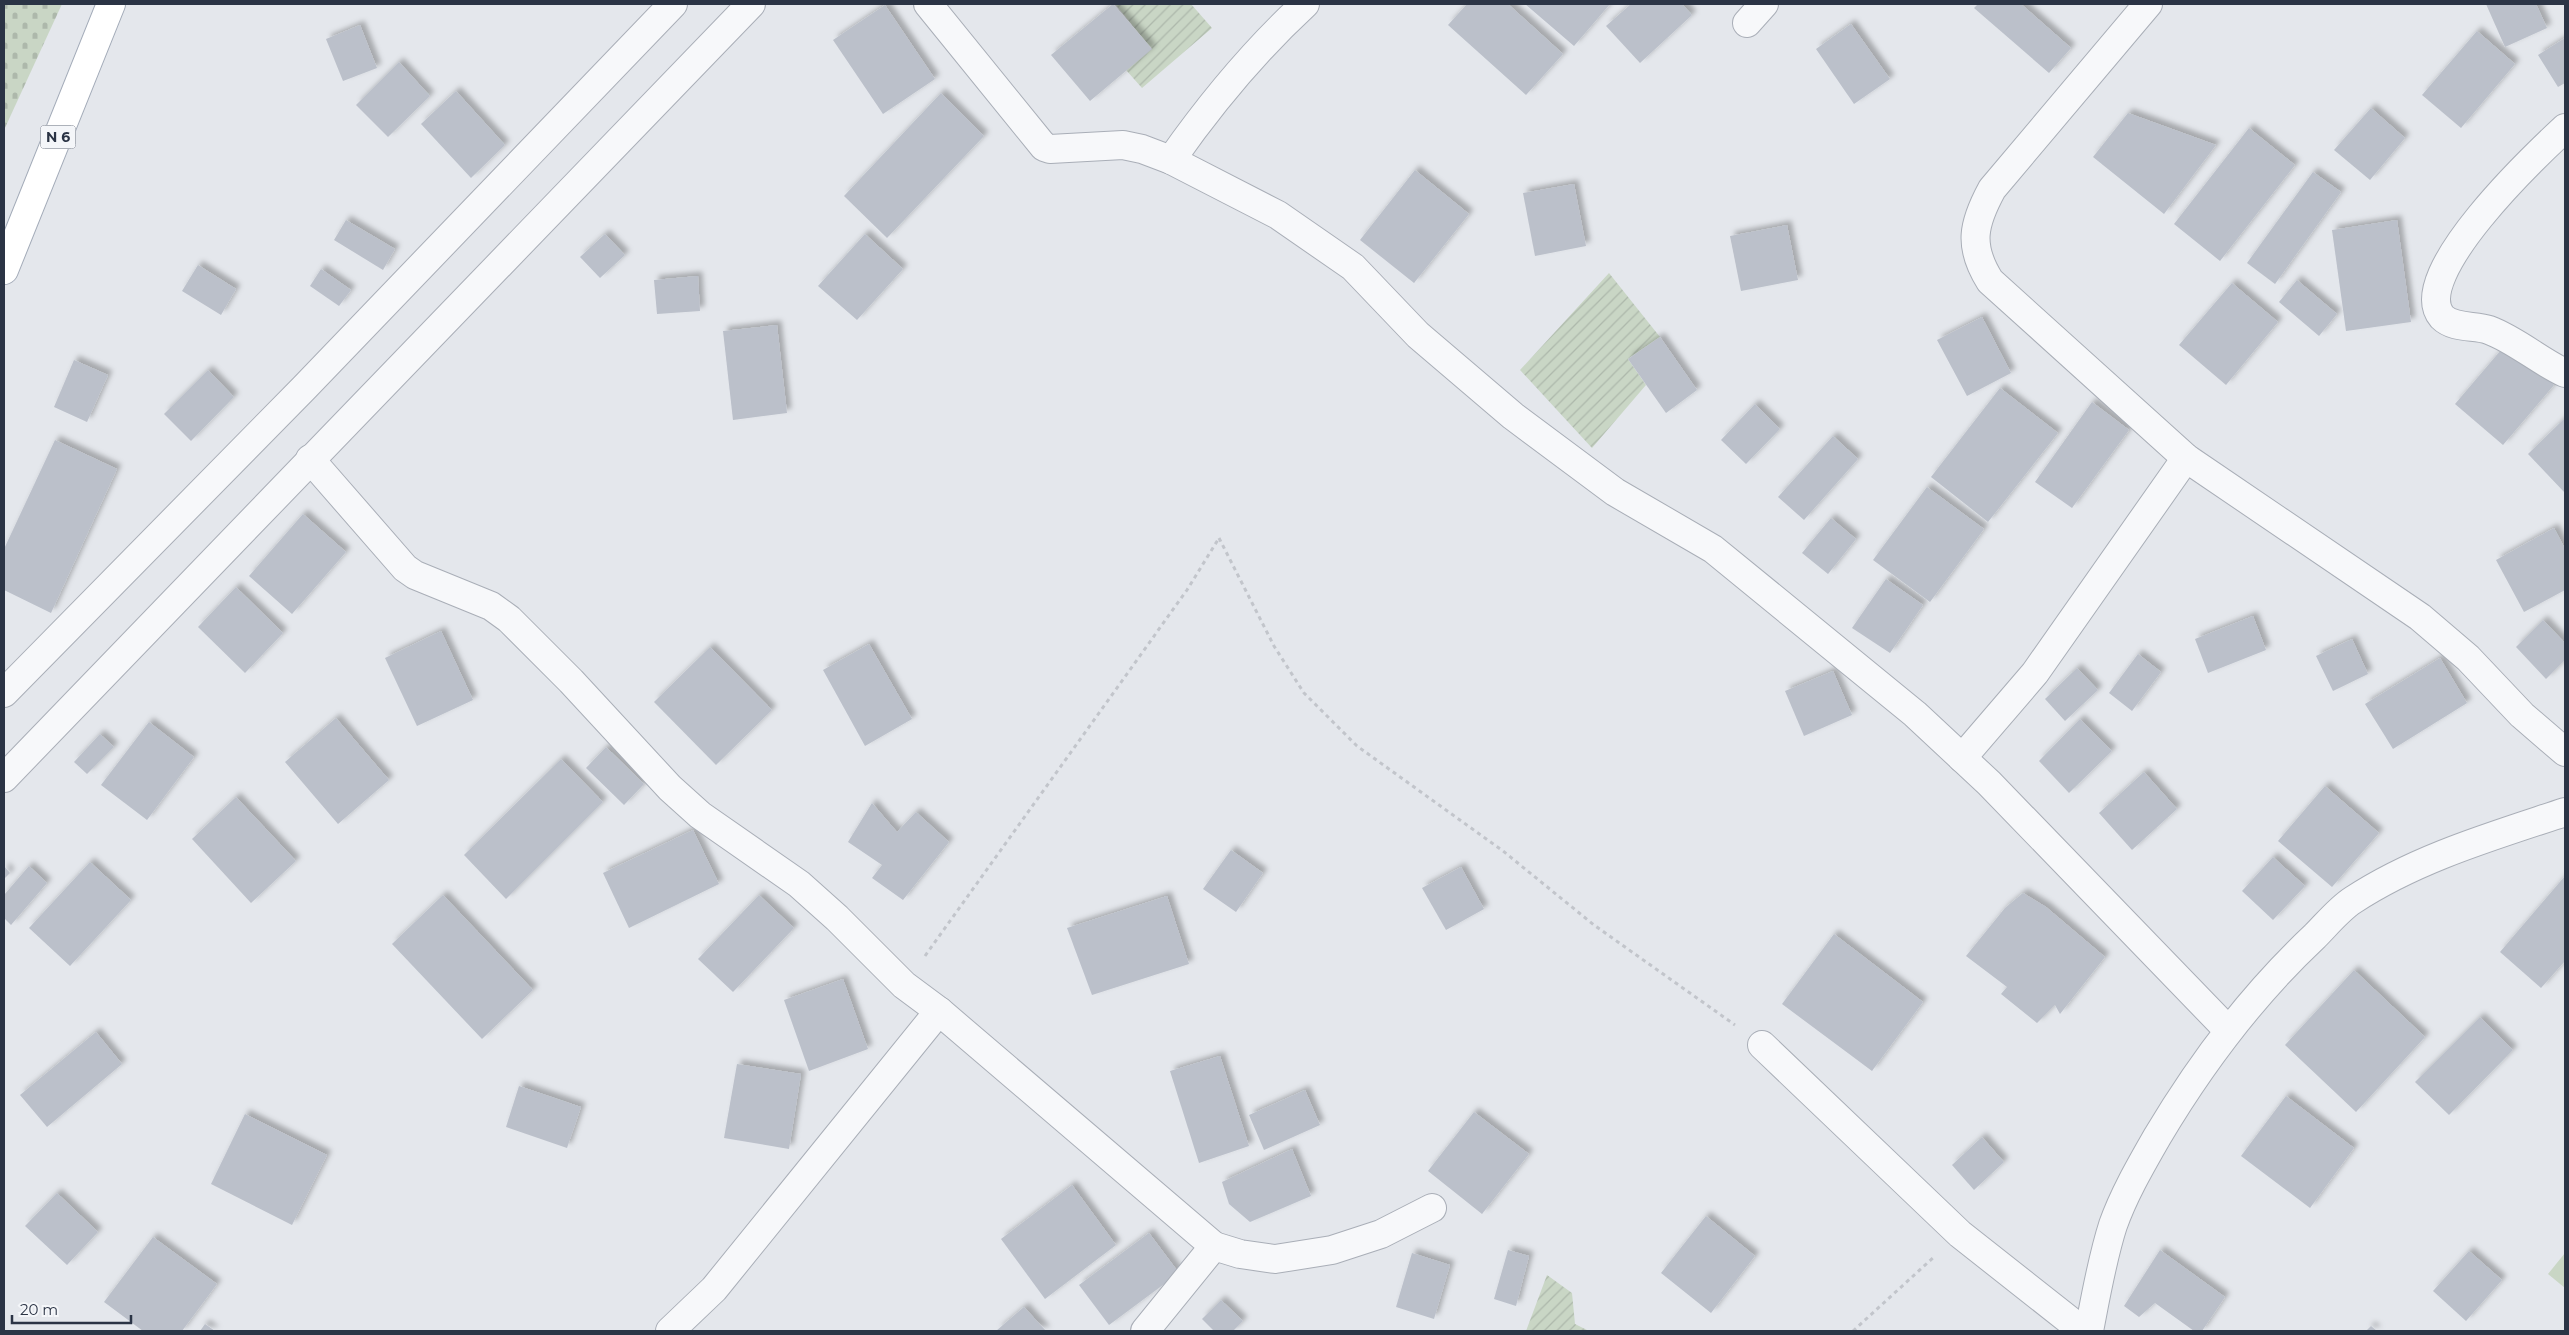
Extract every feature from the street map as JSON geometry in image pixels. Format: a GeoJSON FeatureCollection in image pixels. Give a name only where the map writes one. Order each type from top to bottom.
{"type":"FeatureCollection","features":[{"type":"Feature","properties":{"kind":"main road","name":"N 6"},"geometry":{"type":"LineString","coordinates":[[4,270],[111,4]]}},
{"type":"Feature","properties":{"kind":"street"},"geometry":{"type":"LineString","coordinates":[[4,693],[304,388],[674,4]]}},
{"type":"Feature","properties":{"kind":"street"},"geometry":{"type":"LineString","coordinates":[[4,778],[751,4]]}},
{"type":"Feature","properties":{"kind":"street"},"geometry":{"type":"LineString","coordinates":[[928,4],[1044,147],[1050,149],[1123,145],[1142,149],[1170,160],[1278,215],[1353,267],[1418,335],[1513,416],[1615,492],[1713,549],[1914,714],[1962,758],[2228,1029]]}},
{"type":"Feature","properties":{"kind":"street"},"geometry":{"type":"LineString","coordinates":[[1170,160],[1209,106],[1258,50],[1305,4]]}},
{"type":"Feature","properties":{"kind":"street"},"geometry":{"type":"LineString","coordinates":[[2148,4],[1992,190],[1982,208],[1977,227],[1975,246],[1978,263],[1990,281],[2186,458],[2420,617],[2468,658],[2522,716],[2565,752]]}},
{"type":"Feature","properties":{"kind":"street"},"geometry":{"type":"LineString","coordinates":[[2565,128],[2489,206],[2464,237],[2441,275],[2436,300],[2442,316],[2448,321],[2492,331],[2565,373]]}},
{"type":"Feature","properties":{"kind":"street"},"geometry":{"type":"LineString","coordinates":[[1962,758],[2041,666],[2186,458]]}},
{"type":"Feature","properties":{"kind":"street"},"geometry":{"type":"LineString","coordinates":[[310,459],[405,568],[415,575],[491,606],[509,619],[571,681],[678,795],[719,830],[799,884],[837,918],[904,985],[939,1011],[1214,1246],[1240,1254],[1275,1259],[1332,1250],[1381,1234],[1432,1208]]}},
{"type":"Feature","properties":{"kind":"street"},"geometry":{"type":"LineString","coordinates":[[2090,1331],[2100,1276],[2114,1224],[2137,1171],[2176,1105],[2228,1029],[2289,959],[2351,902],[2375,886],[2462,846],[2565,812]]}},
{"type":"Feature","properties":{"kind":"street"},"geometry":{"type":"LineString","coordinates":[[670,1331],[714,1289],[939,1011]]}},
{"type":"Feature","properties":{"kind":"street"},"geometry":{"type":"LineString","coordinates":[[1762,1045],[1960,1234],[2084,1331]]}},
{"type":"Feature","properties":{"kind":"street"},"geometry":{"type":"LineString","coordinates":[[1145,1331],[1214,1246]]}},
{"type":"Feature","properties":{"kind":"path"},"geometry":{"type":"LineString","coordinates":[[904,985],[1187,590],[1219,538],[1274,646],[1304,693],[1356,746],[1503,851],[1594,925],[1762,1045]]}},
{"type":"Feature","properties":{"kind":"path"},"geometry":{"type":"LineString","coordinates":[[1853,1331],[1960,1234]]}},
{"type":"Feature","properties":{"kind":"green space"},"geometry":{"type":"Polygon","coordinates":[[[4,4],[62,4],[4,130],[4,4]]]}},
{"type":"Feature","properties":{"kind":"green space"},"geometry":{"type":"Polygon","coordinates":[[[1115,4],[1191,4],[1212,28],[1142,88],[1126,70],[1151,48],[1115,4]]]}},
{"type":"Feature","properties":{"kind":"green space"},"geometry":{"type":"Polygon","coordinates":[[[1609,273],[1660,337],[1628,359],[1646,385],[1592,448],[1520,370],[1609,273]]]}},
{"type":"Feature","properties":{"kind":"green space"},"geometry":{"type":"Polygon","coordinates":[[[2565,1253],[2565,1288],[2548,1274],[2565,1253]]]}},
{"type":"Feature","properties":{"kind":"green space"},"geometry":{"type":"Polygon","coordinates":[[[1547,1275],[1572,1293],[1575,1324],[1589,1331],[1526,1331],[1547,1275]]]}},
{"type":"Feature","properties":{"kind":"building"},"geometry":{"type":"Polygon","coordinates":[[[1113,4],[1152,49],[1090,101],[1051,55],[1113,4]]]}},
{"type":"Feature","properties":{"kind":"building"},"geometry":{"type":"Polygon","coordinates":[[[1467,4],[1508,4],[1563,54],[1526,95],[1448,25],[1467,4]]]}},
{"type":"Feature","properties":{"kind":"building"},"geometry":{"type":"Polygon","coordinates":[[[1525,4],[1610,4],[1574,46],[1525,4]]]}},
{"type":"Feature","properties":{"kind":"building"},"geometry":{"type":"Polygon","coordinates":[[[1631,4],[1682,4],[1692,15],[1640,63],[1606,26],[1631,4]]]}},
{"type":"Feature","properties":{"kind":"building"},"geometry":{"type":"Polygon","coordinates":[[[1978,4],[2021,4],[2071,48],[2049,73],[1974,8],[1978,4]]]}},
{"type":"Feature","properties":{"kind":"building"},"geometry":{"type":"Polygon","coordinates":[[[2486,4],[2536,4],[2547,28],[2505,47],[2486,4]]]}},
{"type":"Feature","properties":{"kind":"building"},"geometry":{"type":"Polygon","coordinates":[[[885,5],[935,79],[883,114],[833,40],[885,5]]]}},
{"type":"Feature","properties":{"kind":"building"},"geometry":{"type":"Polygon","coordinates":[[[1851,24],[1890,79],[1854,104],[1816,49],[1851,24]]]}},
{"type":"Feature","properties":{"kind":"building"},"geometry":{"type":"Polygon","coordinates":[[[360,25],[377,68],[343,81],[326,39],[360,25]]]}},
{"type":"Feature","properties":{"kind":"building"},"geometry":{"type":"Polygon","coordinates":[[[2477,31],[2515,64],[2461,128],[2422,95],[2477,31]]]}},
{"type":"Feature","properties":{"kind":"building"},"geometry":{"type":"Polygon","coordinates":[[[2565,38],[2565,83],[2558,87],[2538,55],[2565,38]]]}},
{"type":"Feature","properties":{"kind":"building"},"geometry":{"type":"Polygon","coordinates":[[[399,62],[430,96],[388,137],[356,105],[399,62]]]}},
{"type":"Feature","properties":{"kind":"building"},"geometry":{"type":"Polygon","coordinates":[[[456,91],[505,145],[471,178],[421,124],[456,91]]]}},
{"type":"Feature","properties":{"kind":"building"},"geometry":{"type":"Polygon","coordinates":[[[941,93],[984,136],[887,238],[844,196],[941,93]]]}},
{"type":"Feature","properties":{"kind":"building"},"geometry":{"type":"Polygon","coordinates":[[[2371,108],[2405,138],[2370,180],[2334,150],[2371,108]]]}},
{"type":"Feature","properties":{"kind":"building"},"geometry":{"type":"Polygon","coordinates":[[[2128,113],[2216,145],[2164,214],[2093,157],[2128,113]]]}},
{"type":"Feature","properties":{"kind":"building"},"geometry":{"type":"Polygon","coordinates":[[[2249,128],[2295,165],[2220,261],[2174,224],[2249,128]]]}},
{"type":"Feature","properties":{"kind":"building"},"geometry":{"type":"Polygon","coordinates":[[[1415,170],[1469,214],[1414,283],[1360,240],[1415,170]]]}},
{"type":"Feature","properties":{"kind":"building"},"geometry":{"type":"Polygon","coordinates":[[[2313,172],[2341,192],[2275,284],[2247,263],[2313,172]]]}},
{"type":"Feature","properties":{"kind":"building"},"geometry":{"type":"Polygon","coordinates":[[[1574,184],[1586,246],[1535,256],[1523,193],[1574,184]]]}},
{"type":"Feature","properties":{"kind":"building"},"geometry":{"type":"Polygon","coordinates":[[[346,220],[395,249],[383,270],[334,240],[346,220]]]}},
{"type":"Feature","properties":{"kind":"building"},"geometry":{"type":"Polygon","coordinates":[[[2397,220],[2411,322],[2346,331],[2332,230],[2397,220]]]}},
{"type":"Feature","properties":{"kind":"building"},"geometry":{"type":"Polygon","coordinates":[[[1787,225],[1798,280],[1741,291],[1730,236],[1787,225]]]}},
{"type":"Feature","properties":{"kind":"building"},"geometry":{"type":"Polygon","coordinates":[[[605,234],[625,255],[600,278],[580,257],[605,234]]]}},
{"type":"Feature","properties":{"kind":"building"},"geometry":{"type":"Polygon","coordinates":[[[865,234],[903,269],[857,320],[818,286],[865,234]]]}},
{"type":"Feature","properties":{"kind":"building"},"geometry":{"type":"Polygon","coordinates":[[[198,265],[236,289],[221,315],[182,291],[198,265]]]}},
{"type":"Feature","properties":{"kind":"building"},"geometry":{"type":"Polygon","coordinates":[[[321,269],[351,290],[339,306],[310,286],[321,269]]]}},
{"type":"Feature","properties":{"kind":"building"},"geometry":{"type":"Polygon","coordinates":[[[698,276],[700,311],[657,314],[654,280],[698,276]]]}},
{"type":"Feature","properties":{"kind":"building"},"geometry":{"type":"Polygon","coordinates":[[[2297,280],[2337,314],[2319,336],[2279,302],[2297,280]]]}},
{"type":"Feature","properties":{"kind":"building"},"geometry":{"type":"Polygon","coordinates":[[[2232,283],[2278,322],[2226,385],[2179,345],[2232,283]]]}},
{"type":"Feature","properties":{"kind":"building"},"geometry":{"type":"Polygon","coordinates":[[[1982,317],[2011,373],[1967,396],[1937,340],[1982,317]]]}},
{"type":"Feature","properties":{"kind":"building"},"geometry":{"type":"Polygon","coordinates":[[[777,325],[787,413],[733,420],[723,331],[777,325]]]}},
{"type":"Feature","properties":{"kind":"building"},"geometry":{"type":"Polygon","coordinates":[[[1660,337],[1697,390],[1666,413],[1628,359],[1660,337]]]}},
{"type":"Feature","properties":{"kind":"building"},"geometry":{"type":"Polygon","coordinates":[[[2507,343],[2554,385],[2503,445],[2455,404],[2507,343]]]}},
{"type":"Feature","properties":{"kind":"building"},"geometry":{"type":"Polygon","coordinates":[[[74,360],[108,375],[87,422],[54,407],[74,360]]]}},
{"type":"Feature","properties":{"kind":"building"},"geometry":{"type":"Polygon","coordinates":[[[208,370],[234,397],[191,441],[164,414],[208,370]]]}},
{"type":"Feature","properties":{"kind":"building"},"geometry":{"type":"Polygon","coordinates":[[[2000,388],[2058,433],[1988,522],[1931,477],[2000,388]]]}},
{"type":"Feature","properties":{"kind":"building"},"geometry":{"type":"Polygon","coordinates":[[[2092,402],[2129,430],[2072,508],[2035,482],[2092,402]]]}},
{"type":"Feature","properties":{"kind":"building"},"geometry":{"type":"Polygon","coordinates":[[[1755,404],[1780,429],[1746,464],[1721,440],[1755,404]]]}},
{"type":"Feature","properties":{"kind":"building"},"geometry":{"type":"Polygon","coordinates":[[[2565,418],[2565,493],[2528,454],[2565,418]]]}},
{"type":"Feature","properties":{"kind":"building"},"geometry":{"type":"Polygon","coordinates":[[[1833,436],[1858,459],[1804,520],[1778,497],[1833,436]]]}},
{"type":"Feature","properties":{"kind":"building"},"geometry":{"type":"Polygon","coordinates":[[[55,440],[117,469],[51,613],[4,590],[4,549],[55,440]]]}},
{"type":"Feature","properties":{"kind":"building"},"geometry":{"type":"Polygon","coordinates":[[[1927,487],[1984,529],[1930,602],[1873,560],[1927,487]]]}},
{"type":"Feature","properties":{"kind":"building"},"geometry":{"type":"Polygon","coordinates":[[[303,514],[346,552],[292,614],[249,576],[303,514]]]}},
{"type":"Feature","properties":{"kind":"building"},"geometry":{"type":"Polygon","coordinates":[[[1831,518],[1856,539],[1828,574],[1802,553],[1831,518]]]}},
{"type":"Feature","properties":{"kind":"building"},"geometry":{"type":"Polygon","coordinates":[[[2554,528],[2565,549],[2565,590],[2524,612],[2496,560],[2554,528]]]}},
{"type":"Feature","properties":{"kind":"building"},"geometry":{"type":"Polygon","coordinates":[[[1886,579],[1923,605],[1890,653],[1852,628],[1886,579]]]}},
{"type":"Feature","properties":{"kind":"building"},"geometry":{"type":"Polygon","coordinates":[[[236,587],[283,633],[245,673],[198,627],[236,587]]]}},
{"type":"Feature","properties":{"kind":"building"},"geometry":{"type":"Polygon","coordinates":[[[2253,616],[2266,650],[2208,673],[2195,639],[2253,616]]]}},
{"type":"Feature","properties":{"kind":"building"},"geometry":{"type":"Polygon","coordinates":[[[2543,620],[2565,643],[2565,660],[2546,679],[2516,647],[2543,620]]]}},
{"type":"Feature","properties":{"kind":"building"},"geometry":{"type":"Polygon","coordinates":[[[441,631],[473,700],[417,726],[385,658],[441,631]]]}},
{"type":"Feature","properties":{"kind":"building"},"geometry":{"type":"Polygon","coordinates":[[[2352,639],[2368,674],[2333,691],[2316,656],[2352,639]]]}},
{"type":"Feature","properties":{"kind":"building"},"geometry":{"type":"Polygon","coordinates":[[[869,644],[912,719],[865,746],[823,670],[869,644]]]}},
{"type":"Feature","properties":{"kind":"building"},"geometry":{"type":"Polygon","coordinates":[[[710,647],[772,710],[716,765],[654,702],[710,647]]]}},
{"type":"Feature","properties":{"kind":"building"},"geometry":{"type":"Polygon","coordinates":[[[2138,654],[2161,672],[2132,711],[2109,693],[2138,654]]]}},
{"type":"Feature","properties":{"kind":"building"},"geometry":{"type":"Polygon","coordinates":[[[2440,658],[2467,703],[2393,749],[2365,704],[2440,658]]]}},
{"type":"Feature","properties":{"kind":"building"},"geometry":{"type":"Polygon","coordinates":[[[2077,668],[2098,690],[2065,721],[2045,699],[2077,668]]]}},
{"type":"Feature","properties":{"kind":"building"},"geometry":{"type":"Polygon","coordinates":[[[1833,671],[1852,715],[1804,736],[1785,691],[1833,671]]]}},
{"type":"Feature","properties":{"kind":"building"},"geometry":{"type":"Polygon","coordinates":[[[336,718],[389,780],[338,824],[285,762],[336,718]]]}},
{"type":"Feature","properties":{"kind":"building"},"geometry":{"type":"Polygon","coordinates":[[[2080,719],[2112,751],[2069,793],[2039,761],[2080,719]]]}},
{"type":"Feature","properties":{"kind":"building"},"geometry":{"type":"Polygon","coordinates":[[[149,722],[194,757],[147,820],[101,785],[149,722]]]}},
{"type":"Feature","properties":{"kind":"building"},"geometry":{"type":"Polygon","coordinates":[[[100,734],[114,747],[87,774],[74,762],[100,734]]]}},
{"type":"Feature","properties":{"kind":"building"},"geometry":{"type":"Polygon","coordinates":[[[606,747],[644,784],[624,805],[586,768],[606,747]]]}},
{"type":"Feature","properties":{"kind":"building"},"geometry":{"type":"Polygon","coordinates":[[[561,759],[603,802],[506,899],[464,855],[561,759]]]}},
{"type":"Feature","properties":{"kind":"building"},"geometry":{"type":"Polygon","coordinates":[[[2144,772],[2177,809],[2132,850],[2099,813],[2144,772]]]}},
{"type":"Feature","properties":{"kind":"building"},"geometry":{"type":"Polygon","coordinates":[[[2325,786],[2379,833],[2332,887],[2278,841],[2325,786]]]}},
{"type":"Feature","properties":{"kind":"building"},"geometry":{"type":"Polygon","coordinates":[[[236,797],[296,861],[251,903],[192,839],[236,797]]]}},
{"type":"Feature","properties":{"kind":"building"},"geometry":{"type":"Polygon","coordinates":[[[872,803],[897,832],[916,812],[949,842],[903,900],[872,878],[882,865],[848,842],[872,803]]]}},
{"type":"Feature","properties":{"kind":"building"},"geometry":{"type":"Polygon","coordinates":[[[693,830],[719,884],[629,928],[603,873],[693,830]]]}},
{"type":"Feature","properties":{"kind":"building"},"geometry":{"type":"Polygon","coordinates":[[[1231,850],[1263,873],[1236,912],[1203,889],[1231,850]]]}},
{"type":"Feature","properties":{"kind":"building"},"geometry":{"type":"Polygon","coordinates":[[[2273,857],[2305,886],[2273,920],[2242,891],[2273,857]]]}},
{"type":"Feature","properties":{"kind":"building"},"geometry":{"type":"Polygon","coordinates":[[[90,862],[131,900],[70,966],[29,928],[90,862]]]}},
{"type":"Feature","properties":{"kind":"building"},"geometry":{"type":"Polygon","coordinates":[[[4,866],[10,873],[4,879],[4,866]]]}},
{"type":"Feature","properties":{"kind":"building"},"geometry":{"type":"Polygon","coordinates":[[[29,866],[47,883],[11,925],[4,918],[4,895],[29,866]]]}},
{"type":"Feature","properties":{"kind":"building"},"geometry":{"type":"Polygon","coordinates":[[[1461,867],[1484,909],[1446,930],[1422,888],[1461,867]]]}},
{"type":"Feature","properties":{"kind":"building"},"geometry":{"type":"Polygon","coordinates":[[[2565,876],[2565,961],[2541,988],[2500,952],[2565,876]]]}},
{"type":"Feature","properties":{"kind":"building"},"geometry":{"type":"Polygon","coordinates":[[[2023,893],[2046,907],[2105,957],[2060,1014],[2055,1005],[2037,1023],[2001,994],[2007,987],[1966,956],[2005,908],[2023,893]]]}},
{"type":"Feature","properties":{"kind":"building"},"geometry":{"type":"Polygon","coordinates":[[[443,895],[533,990],[482,1039],[392,944],[443,895]]]}},
{"type":"Feature","properties":{"kind":"building"},"geometry":{"type":"Polygon","coordinates":[[[759,895],[794,928],[733,992],[698,959],[759,895]]]}},
{"type":"Feature","properties":{"kind":"building"},"geometry":{"type":"Polygon","coordinates":[[[1167,896],[1189,964],[1092,995],[1067,928],[1167,896]]]}},
{"type":"Feature","properties":{"kind":"building"},"geometry":{"type":"Polygon","coordinates":[[[1834,934],[1923,1002],[1872,1071],[1782,1004],[1834,934]]]}},
{"type":"Feature","properties":{"kind":"building"},"geometry":{"type":"Polygon","coordinates":[[[2354,970],[2425,1037],[2356,1112],[2285,1045],[2354,970]]]}},
{"type":"Feature","properties":{"kind":"building"},"geometry":{"type":"Polygon","coordinates":[[[843,979],[868,1049],[809,1071],[784,1000],[843,979]]]}},
{"type":"Feature","properties":{"kind":"building"},"geometry":{"type":"Polygon","coordinates":[[[2480,1017],[2513,1050],[2449,1115],[2415,1082],[2480,1017]]]}},
{"type":"Feature","properties":{"kind":"building"},"geometry":{"type":"Polygon","coordinates":[[[96,1032],[122,1064],[47,1127],[20,1095],[96,1032]]]}},
{"type":"Feature","properties":{"kind":"building"},"geometry":{"type":"Polygon","coordinates":[[[1220,1056],[1249,1146],[1199,1163],[1170,1071],[1220,1056]]]}},
{"type":"Feature","properties":{"kind":"building"},"geometry":{"type":"Polygon","coordinates":[[[737,1064],[801,1074],[789,1149],[724,1138],[737,1064]]]}},
{"type":"Feature","properties":{"kind":"building"},"geometry":{"type":"Polygon","coordinates":[[[519,1086],[581,1107],[567,1148],[506,1127],[519,1086]]]}},
{"type":"Feature","properties":{"kind":"building"},"geometry":{"type":"Polygon","coordinates":[[[1305,1090],[1320,1125],[1264,1150],[1249,1115],[1305,1090]]]}},
{"type":"Feature","properties":{"kind":"building"},"geometry":{"type":"Polygon","coordinates":[[[2286,1096],[2354,1148],[2310,1208],[2241,1156],[2286,1096]]]}},
{"type":"Feature","properties":{"kind":"building"},"geometry":{"type":"Polygon","coordinates":[[[1474,1112],[1529,1154],[1482,1214],[1428,1171],[1474,1112]]]}},
{"type":"Feature","properties":{"kind":"building"},"geometry":{"type":"Polygon","coordinates":[[[245,1114],[327,1155],[292,1225],[211,1184],[245,1114]]]}},
{"type":"Feature","properties":{"kind":"building"},"geometry":{"type":"Polygon","coordinates":[[[1982,1137],[2004,1162],[1974,1190],[1952,1165],[1982,1137]]]}},
{"type":"Feature","properties":{"kind":"building"},"geometry":{"type":"Polygon","coordinates":[[[1292,1149],[1311,1196],[1250,1222],[1229,1204],[1222,1182],[1292,1149]]]}},
{"type":"Feature","properties":{"kind":"building"},"geometry":{"type":"Polygon","coordinates":[[[1072,1185],[1116,1245],[1045,1299],[1001,1239],[1072,1185]]]}},
{"type":"Feature","properties":{"kind":"building"},"geometry":{"type":"Polygon","coordinates":[[[57,1193],[98,1232],[67,1265],[25,1226],[57,1193]]]}},
{"type":"Feature","properties":{"kind":"building"},"geometry":{"type":"Polygon","coordinates":[[[1706,1216],[1755,1256],[1711,1313],[1661,1273],[1706,1216]]]}},
{"type":"Feature","properties":{"kind":"building"},"geometry":{"type":"Polygon","coordinates":[[[1149,1233],[1179,1273],[1109,1325],[1079,1285],[1149,1233]]]}},
{"type":"Feature","properties":{"kind":"building"},"geometry":{"type":"Polygon","coordinates":[[[153,1237],[217,1284],[182,1331],[143,1331],[104,1302],[153,1237]]]}},
{"type":"Feature","properties":{"kind":"building"},"geometry":{"type":"Polygon","coordinates":[[[1508,1250],[1529,1256],[1516,1306],[1494,1299],[1508,1250]]]}},
{"type":"Feature","properties":{"kind":"building"},"geometry":{"type":"Polygon","coordinates":[[[2160,1250],[2225,1297],[2202,1331],[2194,1331],[2155,1303],[2139,1317],[2124,1306],[2160,1250]]]}},
{"type":"Feature","properties":{"kind":"building"},"geometry":{"type":"Polygon","coordinates":[[[2469,1251],[2502,1280],[2466,1321],[2433,1291],[2469,1251]]]}},
{"type":"Feature","properties":{"kind":"building"},"geometry":{"type":"Polygon","coordinates":[[[1412,1253],[1450,1265],[1434,1319],[1396,1307],[1412,1253]]]}},
{"type":"Feature","properties":{"kind":"building"},"geometry":{"type":"Polygon","coordinates":[[[1221,1300],[1243,1321],[1233,1331],[1214,1331],[1202,1319],[1221,1300]]]}},
{"type":"Feature","properties":{"kind":"building"},"geometry":{"type":"Polygon","coordinates":[[[1024,1307],[1046,1331],[996,1331],[1024,1307]]]}},
{"type":"Feature","properties":{"kind":"building"},"geometry":{"type":"Polygon","coordinates":[[[205,1324],[215,1331],[200,1331],[205,1324]]]}},
{"type":"Feature","properties":{"kind":"building"},"geometry":{"type":"Polygon","coordinates":[[[2371,1326],[2377,1331],[2366,1331],[2371,1326]]]}}]}
